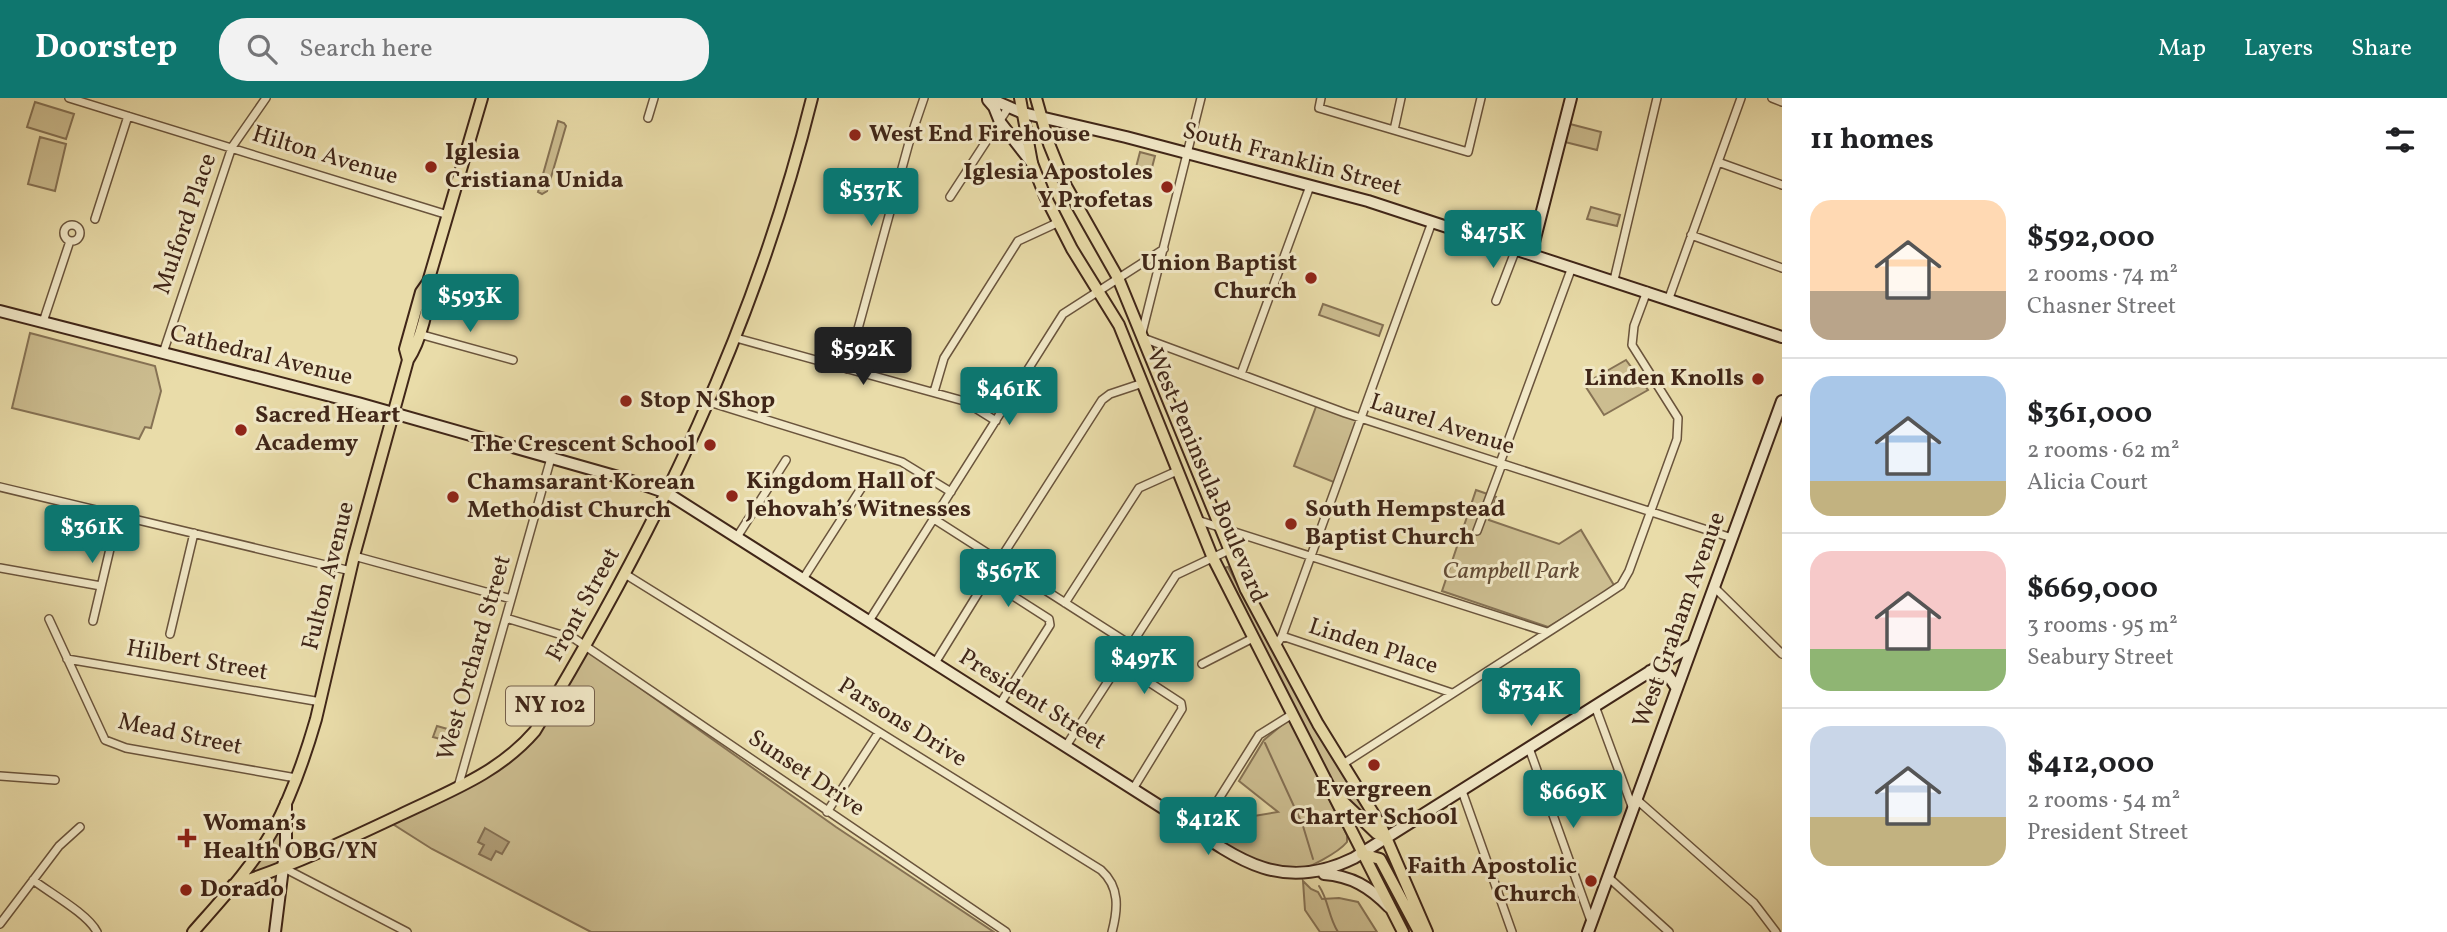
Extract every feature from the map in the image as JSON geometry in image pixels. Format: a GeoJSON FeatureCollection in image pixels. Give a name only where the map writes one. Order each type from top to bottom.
{"type":"FeatureCollection","features":[{"type":"Feature","properties":{"kind":"main road","name":"Fulton Avenue"},"geometry":{"type":"LineString","coordinates":[[408,360],[405,349],[421,292],[428,282],[482,98]]}},
{"type":"Feature","properties":{"kind":"main road","name":"Front Street"},"geometry":{"type":"LineString","coordinates":[[233,885],[284,868],[458,787],[487,772],[520,748],[535,731],[667,494],[709,402],[736,338],[784,201],[812,98]]}},
{"type":"Feature","properties":{"kind":"main road","name":"West Peninsula Boulevard"},"geometry":{"type":"LineString","coordinates":[[1020,98],[1032,163],[1057,223],[1123,334],[1212,556],[1403,932]]}},
{"type":"Feature","properties":{"kind":"main road","name":"West Peninsula Boulevard"},"geometry":{"type":"LineString","coordinates":[[1036,98],[1066,186],[1118,278],[1246,590],[1318,724],[1386,838],[1427,932]]}},
{"type":"Feature","properties":{"kind":"main road","name":"Fulton Avenue"},"geometry":{"type":"LineString","coordinates":[[193,932],[263,845],[296,778],[321,702],[354,556],[408,360],[414,351],[430,293],[428,282]]}},
{"type":"Feature","properties":{"kind":"main road"},"geometry":{"type":"LineString","coordinates":[[1330,790],[1341,797],[1376,833],[1386,838]]}},
{"type":"Feature","properties":{"kind":"main road"},"geometry":{"type":"LineString","coordinates":[[1362,854],[1380,859],[1419,932]]}},
{"type":"Feature","properties":{"kind":"street","name":"Hilton Avenue"},"geometry":{"type":"LineString","coordinates":[[69,98],[448,215]]}},
{"type":"Feature","properties":{"kind":"street"},"geometry":{"type":"LineString","coordinates":[[99,107],[102,98]]}},
{"type":"Feature","properties":{"kind":"street","name":"Mulford Place"},"geometry":{"type":"LineString","coordinates":[[163,353],[232,148],[266,98]]}},
{"type":"Feature","properties":{"kind":"street"},"geometry":{"type":"LineString","coordinates":[[648,118],[654,98]]}},
{"type":"Feature","properties":{"kind":"street"},"geometry":{"type":"LineString","coordinates":[[847,369],[910,139],[925,98]]}},
{"type":"Feature","properties":{"kind":"street"},"geometry":{"type":"LineString","coordinates":[[987,98],[1000,122],[1032,163]]}},
{"type":"Feature","properties":{"kind":"street","name":"South Franklin Street"},"geometry":{"type":"LineString","coordinates":[[987,98],[1023,113],[1126,136],[1432,222],[1782,337]]}},
{"type":"Feature","properties":{"kind":"street"},"geometry":{"type":"LineString","coordinates":[[1142,336],[1201,98]]}},
{"type":"Feature","properties":{"kind":"street"},"geometry":{"type":"LineString","coordinates":[[1321,98],[1319,108],[1468,152],[1481,98]]}},
{"type":"Feature","properties":{"kind":"street"},"geometry":{"type":"LineString","coordinates":[[1394,130],[1401,98]]}},
{"type":"Feature","properties":{"kind":"street"},"geometry":{"type":"LineString","coordinates":[[1531,254],[1571,98]]}},
{"type":"Feature","properties":{"kind":"street"},"geometry":{"type":"LineString","coordinates":[[1614,280],[1657,98]]}},
{"type":"Feature","properties":{"kind":"street"},"geometry":{"type":"LineString","coordinates":[[1669,298],[1741,98]]}},
{"type":"Feature","properties":{"kind":"street"},"geometry":{"type":"LineString","coordinates":[[1772,98],[1782,102]]}},
{"type":"Feature","properties":{"kind":"street"},"geometry":{"type":"LineString","coordinates":[[950,197],[1008,108]]}},
{"type":"Feature","properties":{"kind":"street"},"geometry":{"type":"LineString","coordinates":[[95,219],[128,116]]}},
{"type":"Feature","properties":{"kind":"street"},"geometry":{"type":"LineString","coordinates":[[1718,162],[1782,185]]}},
{"type":"Feature","properties":{"kind":"street"},"geometry":{"type":"LineString","coordinates":[[1241,374],[1310,186]]}},
{"type":"Feature","properties":{"kind":"street"},"geometry":{"type":"LineString","coordinates":[[1275,647],[1282,636],[1432,222]]}},
{"type":"Feature","properties":{"kind":"street"},"geometry":{"type":"LineString","coordinates":[[934,392],[944,358],[1018,241],[1057,223]]}},
{"type":"Feature","properties":{"kind":"street"},"geometry":{"type":"LineString","coordinates":[[1691,235],[1782,268]]}},
{"type":"Feature","properties":{"kind":"street"},"geometry":{"type":"LineString","coordinates":[[43,322],[70,241]]}},
{"type":"Feature","properties":{"kind":"street"},"geometry":{"type":"LineString","coordinates":[[869,621],[1063,314],[1164,249]]}},
{"type":"Feature","properties":{"kind":"street"},"geometry":{"type":"LineString","coordinates":[[1496,301],[1516,249]]}},
{"type":"Feature","properties":{"kind":"street"},"geometry":{"type":"LineString","coordinates":[[1477,531],[1572,267]]}},
{"type":"Feature","properties":{"kind":"street"},"geometry":{"type":"LineString","coordinates":[[1343,764],[1620,584],[1629,571],[1677,439],[1679,425],[1673,409],[1632,345],[1634,326],[1647,291]]}},
{"type":"Feature","properties":{"kind":"street","name":"Cathedral Avenue"},"geometry":{"type":"LineString","coordinates":[[0,311],[394,412],[667,494]]}},
{"type":"Feature","properties":{"kind":"street"},"geometry":{"type":"LineString","coordinates":[[419,334],[513,360]]}},
{"type":"Feature","properties":{"kind":"street","name":"Laurel Avenue"},"geometry":{"type":"LineString","coordinates":[[1142,336],[1361,419],[1732,538]]}},
{"type":"Feature","properties":{"kind":"street"},"geometry":{"type":"LineString","coordinates":[[736,338],[964,401],[996,421]]}},
{"type":"Feature","properties":{"kind":"street"},"geometry":{"type":"LineString","coordinates":[[999,561],[1102,400],[1110,394],[1143,383]]}},
{"type":"Feature","properties":{"kind":"street","name":"West Graham Avenue"},"geometry":{"type":"LineString","coordinates":[[1590,927],[1782,401]]}},
{"type":"Feature","properties":{"kind":"street"},"geometry":{"type":"LineString","coordinates":[[709,402],[902,462],[951,492]]}},
{"type":"Feature","properties":{"kind":"street","name":"West Orchard Street"},"geometry":{"type":"LineString","coordinates":[[458,787],[551,458]]}},
{"type":"Feature","properties":{"kind":"street"},"geometry":{"type":"LineString","coordinates":[[737,537],[786,460]]}},
{"type":"Feature","properties":{"kind":"street"},"geometry":{"type":"LineString","coordinates":[[1065,603],[1139,488],[1177,471]]}},
{"type":"Feature","properties":{"kind":"street"},"geometry":{"type":"LineString","coordinates":[[0,487],[351,571]]}},
{"type":"Feature","properties":{"kind":"street"},"geometry":{"type":"LineString","coordinates":[[803,579],[862,487]]}},
{"type":"Feature","properties":{"kind":"street","name":"President Street"},"geometry":{"type":"LineString","coordinates":[[667,494],[1198,832],[1256,866],[1272,871],[1314,874],[1333,869],[1362,854],[1692,645]]}},
{"type":"Feature","properties":{"kind":"street"},"geometry":{"type":"LineString","coordinates":[[93,621],[118,515]]}},
{"type":"Feature","properties":{"kind":"street"},"geometry":{"type":"LineString","coordinates":[[934,519],[1131,645],[1176,575],[1229,550]]}},
{"type":"Feature","properties":{"kind":"street"},"geometry":{"type":"LineString","coordinates":[[1197,520],[1547,632]]}},
{"type":"Feature","properties":{"kind":"street"},"geometry":{"type":"LineString","coordinates":[[170,635],[194,533]]}},
{"type":"Feature","properties":{"kind":"street"},"geometry":{"type":"LineString","coordinates":[[354,556],[512,598]]}},
{"type":"Feature","properties":{"kind":"street"},"geometry":{"type":"LineString","coordinates":[[0,568],[102,586]]}},
{"type":"Feature","properties":{"kind":"street","name":"Parsons Drive"},"geometry":{"type":"LineString","coordinates":[[625,573],[1101,870],[1115,889],[1117,902],[1112,932]]}},
{"type":"Feature","properties":{"kind":"street"},"geometry":{"type":"LineString","coordinates":[[935,663],[988,580],[1049,619],[1048,631],[1000,705]]}},
{"type":"Feature","properties":{"kind":"street"},"geometry":{"type":"LineString","coordinates":[[1714,587],[1782,654]]}},
{"type":"Feature","properties":{"kind":"street","name":"Sunset Drive"},"geometry":{"type":"LineString","coordinates":[[506,618],[575,639],[1006,932]]}},
{"type":"Feature","properties":{"kind":"street","name":"Mead Street"},"geometry":{"type":"LineString","coordinates":[[49,619],[101,733],[111,744],[296,778]]}},
{"type":"Feature","properties":{"kind":"street","name":"Linden Place"},"geometry":{"type":"LineString","coordinates":[[1282,636],[1452,693]]}},
{"type":"Feature","properties":{"kind":"street"},"geometry":{"type":"LineString","coordinates":[[1202,664],[1253,638]]}},
{"type":"Feature","properties":{"kind":"street","name":"Hilbert Street"},"geometry":{"type":"LineString","coordinates":[[67,659],[321,702]]}},
{"type":"Feature","properties":{"kind":"street"},"geometry":{"type":"LineString","coordinates":[[1066,746],[1118,666],[1132,671],[1181,703],[1180,715],[1133,789]]}},
{"type":"Feature","properties":{"kind":"street"},"geometry":{"type":"LineString","coordinates":[[1650,671],[1668,675],[1676,687]]}},
{"type":"Feature","properties":{"kind":"street"},"geometry":{"type":"LineString","coordinates":[[1595,706],[1635,804],[1754,903],[1776,932]]}},
{"type":"Feature","properties":{"kind":"street"},"geometry":{"type":"LineString","coordinates":[[1198,832],[1259,735],[1291,715]]}},
{"type":"Feature","properties":{"kind":"street"},"geometry":{"type":"LineString","coordinates":[[827,812],[879,732]]}},
{"type":"Feature","properties":{"kind":"street"},"geometry":{"type":"LineString","coordinates":[[1529,748],[1590,927]]}},
{"type":"Feature","properties":{"kind":"street"},"geometry":{"type":"LineString","coordinates":[[0,776],[55,780]]}},
{"type":"Feature","properties":{"kind":"street"},"geometry":{"type":"LineString","coordinates":[[1462,791],[1512,932]]}},
{"type":"Feature","properties":{"kind":"street"},"geometry":{"type":"LineString","coordinates":[[275,932],[284,868],[286,800]]}},
{"type":"Feature","properties":{"kind":"street"},"geometry":{"type":"LineString","coordinates":[[0,924],[59,846],[80,827]]}},
{"type":"Feature","properties":{"kind":"street"},"geometry":{"type":"LineString","coordinates":[[284,868],[407,932]]}},
{"type":"Feature","properties":{"kind":"street"},"geometry":{"type":"LineString","coordinates":[[1314,874],[1339,875],[1355,881],[1373,891],[1391,909]]}},
{"type":"Feature","properties":{"kind":"street"},"geometry":{"type":"LineString","coordinates":[[1608,877],[1669,932]]}},
{"type":"Feature","properties":{"kind":"street"},"geometry":{"type":"LineString","coordinates":[[33,880],[82,916],[97,931]]}},
{"type":"Feature","properties":{"kind":"green space"},"geometry":{"type":"Polygon","coordinates":[[[35,102],[74,114],[66,139],[27,127],[35,102]]]}},
{"type":"Feature","properties":{"kind":"green space"},"geometry":{"type":"Polygon","coordinates":[[[558,121],[566,126],[547,191],[542,194],[538,192],[558,121]]]}},
{"type":"Feature","properties":{"kind":"green space"},"geometry":{"type":"Polygon","coordinates":[[[1570,124],[1601,132],[1597,150],[1565,142],[1570,124]]]}},
{"type":"Feature","properties":{"kind":"green space"},"geometry":{"type":"Polygon","coordinates":[[[40,137],[66,144],[55,191],[28,184],[40,137]]]}},
{"type":"Feature","properties":{"kind":"green space"},"geometry":{"type":"Polygon","coordinates":[[[1140,152],[1155,156],[1149,179],[1134,175],[1140,152]]]}},
{"type":"Feature","properties":{"kind":"green space"},"geometry":{"type":"Polygon","coordinates":[[[1591,207],[1620,215],[1617,226],[1587,219],[1591,207]]]}},
{"type":"Feature","properties":{"kind":"green space"},"geometry":{"type":"Polygon","coordinates":[[[1323,304],[1383,325],[1379,336],[1319,315],[1323,304]]]}},
{"type":"Feature","properties":{"kind":"green space"},"geometry":{"type":"Polygon","coordinates":[[[30,333],[155,366],[161,391],[151,428],[145,427],[139,439],[12,408],[30,333]]]}},
{"type":"Feature","properties":{"kind":"green space"},"geometry":{"type":"Polygon","coordinates":[[[1626,360],[1648,390],[1604,415],[1584,384],[1626,360]]]}},
{"type":"Feature","properties":{"kind":"green space"},"geometry":{"type":"Polygon","coordinates":[[[1317,404],[1360,419],[1336,483],[1294,466],[1317,404]]]}},
{"type":"Feature","properties":{"kind":"green space","name":"Campbell Park"},"geometry":{"type":"Polygon","coordinates":[[[1476,490],[1496,497],[1489,520],[1559,544],[1581,530],[1615,587],[1548,627],[1442,591],[1476,490]]]}},
{"type":"Feature","properties":{"kind":"green space"},"geometry":{"type":"Polygon","coordinates":[[[1228,567],[1305,711],[1374,825],[1350,804],[1335,786],[1224,568],[1228,567]]]}},
{"type":"Feature","properties":{"kind":"green space"},"geometry":{"type":"Polygon","coordinates":[[[585,649],[836,827],[994,932],[591,932],[432,849],[388,821],[519,750],[585,649]]]}},
{"type":"Feature","properties":{"kind":"green space"},"geometry":{"type":"Polygon","coordinates":[[[1289,719],[1347,835],[1347,842],[1337,851],[1294,871],[1277,869],[1242,855],[1224,843],[1217,834],[1219,828],[1248,817],[1278,812],[1239,781],[1264,740],[1289,719]]]}},
{"type":"Feature","properties":{"kind":"green space"},"geometry":{"type":"Polygon","coordinates":[[[437,726],[458,732],[455,743],[433,737],[437,726]]]}},
{"type":"Feature","properties":{"kind":"green space"},"geometry":{"type":"Polygon","coordinates":[[[282,819],[281,865],[246,876],[282,819]]]}},
{"type":"Feature","properties":{"kind":"green space"},"geometry":{"type":"Polygon","coordinates":[[[1303,881],[1318,892],[1322,899],[1339,898],[1358,902],[1377,932],[1320,932],[1305,910],[1303,881]]]}},
{"type":"Feature","properties":{"kind":"shaded area"},"geometry":{"type":"Polygon","coordinates":[[[485,828],[509,842],[502,854],[496,851],[491,860],[479,854],[484,845],[478,842],[485,828]]]}},
{"type":"Feature","properties":{"kind":"waterway"},"geometry":{"type":"LineString","coordinates":[[1265,743],[1303,826],[1313,859]]}},
{"type":"Feature","properties":{"kind":"waterway"},"geometry":{"type":"LineString","coordinates":[[1319,886],[1338,932]]}},
{"type":"Feature","properties":{"kind":"place","name":"West End Firehouse"},"geometry":{"type":"Point","coordinates":[855,135]}},
{"type":"Feature","properties":{"kind":"place","name":"Iglesia Cristiana Unida"},"geometry":{"type":"Point","coordinates":[431,167]}},
{"type":"Feature","properties":{"kind":"place","name":"Iglesia Apostoles Y Profetas"},"geometry":{"type":"Point","coordinates":[1167,187]}},
{"type":"Feature","properties":{"kind":"place","name":"Union Baptist Church"},"geometry":{"type":"Point","coordinates":[1311,278]}},
{"type":"Feature","properties":{"kind":"place","name":"Linden Knolls"},"geometry":{"type":"Point","coordinates":[1758,379]}},
{"type":"Feature","properties":{"kind":"place","name":"Stop N Shop"},"geometry":{"type":"Point","coordinates":[626,401]}},
{"type":"Feature","properties":{"kind":"place","name":"Sacred Heart Academy"},"geometry":{"type":"Point","coordinates":[241,430]}},
{"type":"Feature","properties":{"kind":"place","name":"The Crescent School"},"geometry":{"type":"Point","coordinates":[710,445]}},
{"type":"Feature","properties":{"kind":"place","name":"Kingdom Hall of Jehovah’s Witnesses"},"geometry":{"type":"Point","coordinates":[732,496]}},
{"type":"Feature","properties":{"kind":"place","name":"Chamsarant Korean Methodist Church"},"geometry":{"type":"Point","coordinates":[453,497]}},
{"type":"Feature","properties":{"kind":"place","name":"South Hempstead Baptist Church"},"geometry":{"type":"Point","coordinates":[1291,524]}},
{"type":"Feature","properties":{"kind":"place","name":"Evergreen Charter School"},"geometry":{"type":"Point","coordinates":[1374,765]}},
{"type":"Feature","properties":{"kind":"place","name":"Woman’s Health OBG/YN"},"geometry":{"type":"Point","coordinates":[187,838]}},
{"type":"Feature","properties":{"kind":"place","name":"Faith Apostolic Church"},"geometry":{"type":"Point","coordinates":[1591,881]}},
{"type":"Feature","properties":{"kind":"place","name":"Dorado"},"geometry":{"type":"Point","coordinates":[186,890]}}]}
